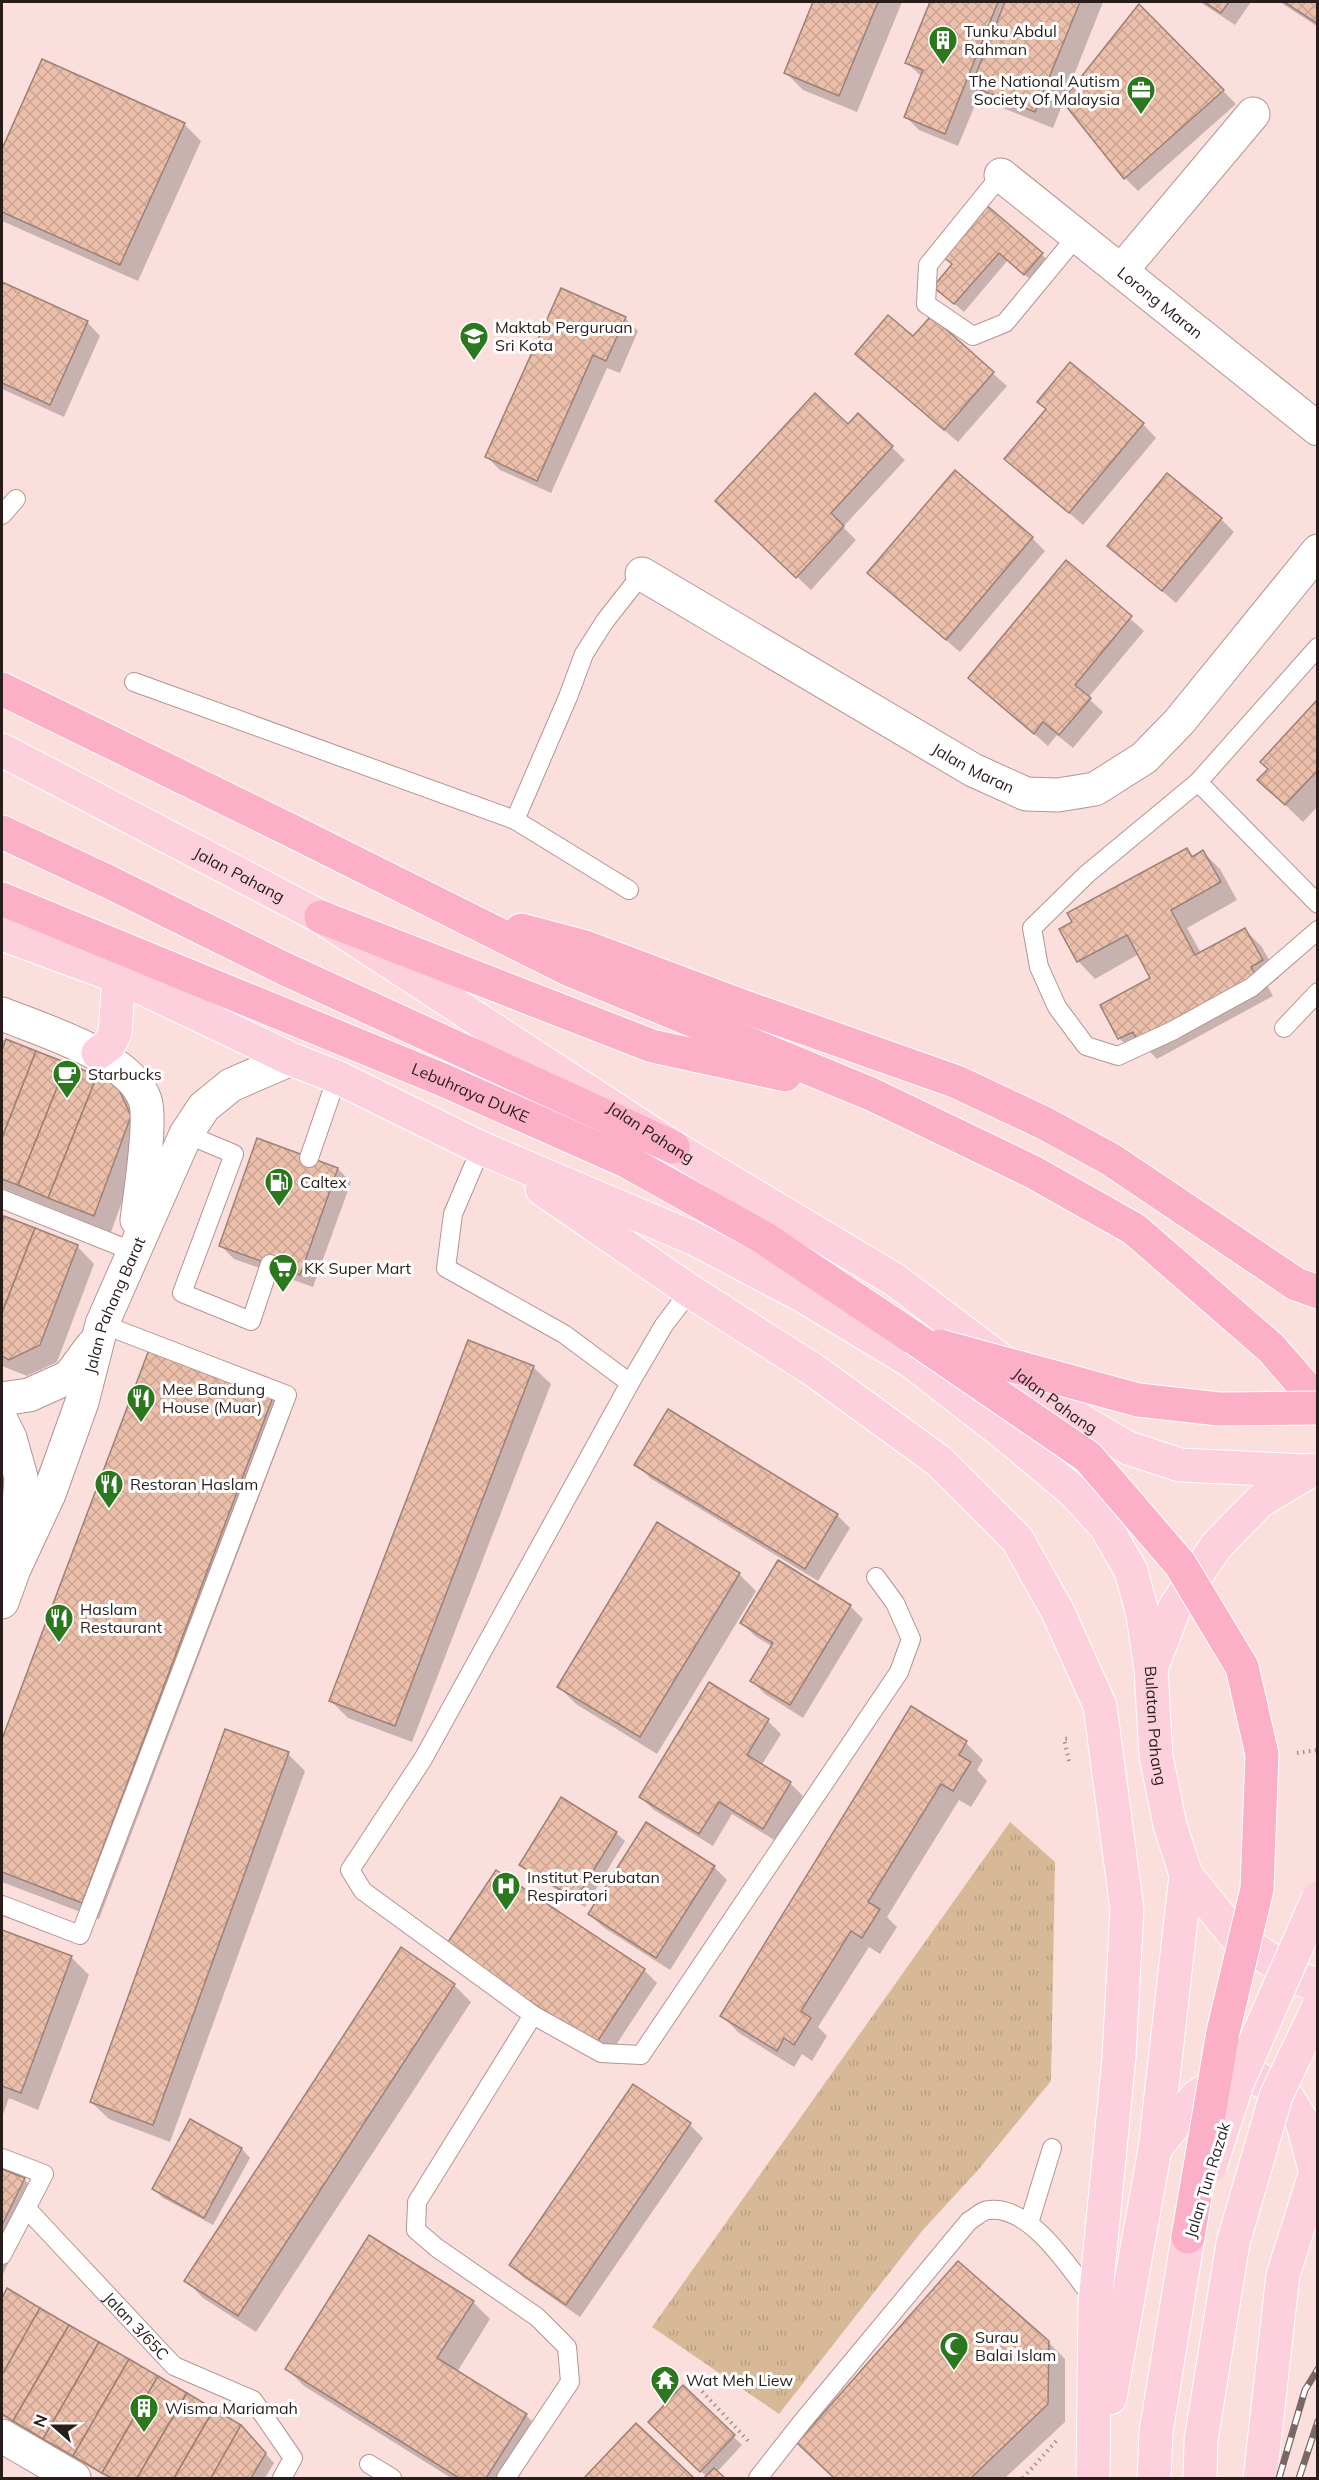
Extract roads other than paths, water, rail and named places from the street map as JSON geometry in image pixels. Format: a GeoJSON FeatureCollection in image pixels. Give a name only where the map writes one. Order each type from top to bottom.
{"type":"FeatureCollection","features":[{"type":"Feature","properties":{"kind":"highway"},"geometry":{"type":"LineString","coordinates":[[2,689],[570,970],[872,1094],[1033,1172],[1134,1229],[1271,1348],[1317,1402]]}},
{"type":"Feature","properties":{"kind":"highway"},"geometry":{"type":"LineString","coordinates":[[2,832],[285,969],[673,1147]]}},
{"type":"Feature","properties":{"kind":"highway","name":"Lebuhraya DUKE"},"geometry":{"type":"LineString","coordinates":[[2,899],[442,1080],[628,1162],[764,1238],[1088,1457],[1180,1564],[1242,1667],[1262,1754],[1257,1889],[1223,2032],[1188,2237]]}},
{"type":"Feature","properties":{"kind":"highway"},"geometry":{"type":"LineString","coordinates":[[460,914],[585,947],[734,1003],[957,1082],[1044,1123],[1110,1159],[1296,1284],[1317,1292]]}},
{"type":"Feature","properties":{"kind":"highway"},"geometry":{"type":"LineString","coordinates":[[321,917],[652,1046],[872,1094]]}},
{"type":"Feature","properties":{"kind":"highway"},"geometry":{"type":"LineString","coordinates":[[914,1338],[1138,1400],[1219,1408],[1317,1408]]}},
{"type":"Feature","properties":{"kind":"main road","name":"Jalan Pahang"},"geometry":{"type":"LineString","coordinates":[[2,750],[321,917],[673,1147],[895,1280],[1080,1420],[1128,1448],[1180,1465],[1313,1469]]}},
{"type":"Feature","properties":{"kind":"main road"},"geometry":{"type":"LineString","coordinates":[[2,934],[119,977],[291,1059],[338,1077],[481,1148],[695,1239],[804,1296],[912,1362],[1006,1435],[1073,1491],[1106,1527],[1131,1571],[1143,1615],[1150,1670]]}},
{"type":"Feature","properties":{"kind":"main road"},"geometry":{"type":"LineString","coordinates":[[98,1053],[109,1046],[116,1033],[119,977]]}},
{"type":"Feature","properties":{"kind":"main road"},"geometry":{"type":"LineString","coordinates":[[481,1148],[690,1291],[815,1371],[939,1461],[1017,1539],[1058,1612],[1100,1706],[1127,1909],[1119,2056],[1095,2302],[1094,2478]]}},
{"type":"Feature","properties":{"kind":"main road","name":"Bulatan Pahang"},"geometry":{"type":"LineString","coordinates":[[1313,1469],[1260,1501],[1217,1545],[1175,1607],[1150,1670],[1156,1756],[1170,1824],[1186,1875],[1237,1938],[1300,1979],[1317,1985]]}},
{"type":"Feature","properties":{"kind":"main road"},"geometry":{"type":"LineString","coordinates":[[1094,2478],[1155,2149],[1186,1875]]}},
{"type":"Feature","properties":{"kind":"main road","name":"Jalan Tun Razak"},"geometry":{"type":"LineString","coordinates":[[1154,2478],[1156,2432],[1188,2237],[1237,2084],[1317,1898]]}},
{"type":"Feature","properties":{"kind":"main road"},"geometry":{"type":"LineString","coordinates":[[1200,2478],[1201,2440],[1233,2243],[1276,2096],[1317,2008]]}},
{"type":"Feature","properties":{"kind":"main road"},"geometry":{"type":"LineString","coordinates":[[1155,2149],[1196,2097],[1226,2076],[1258,2079],[1288,2098],[1302,2121],[1316,2167],[1283,2275],[1260,2478]]}},
{"type":"Feature","properties":{"kind":"street"},"geometry":{"type":"LineString","coordinates":[[1121,271],[1253,114]]}},
{"type":"Feature","properties":{"kind":"street","name":"Lorong Maran"},"geometry":{"type":"LineString","coordinates":[[1002,175],[1317,429]]}},
{"type":"Feature","properties":{"kind":"street","name":"Jalan Maran"},"geometry":{"type":"LineString","coordinates":[[642,574],[973,770],[1026,794],[1058,795],[1095,789],[1144,758],[1179,722],[1317,552]]}},
{"type":"Feature","properties":{"kind":"street"},"geometry":{"type":"LineString","coordinates":[[2,1014],[98,1053],[133,1080],[145,1100],[142,1180],[132,1251]]}},
{"type":"Feature","properties":{"kind":"street","name":"Jalan Pahang Barat"},"geometry":{"type":"LineString","coordinates":[[2,1602],[14,1569],[49,1494],[82,1402],[98,1333],[132,1251],[186,1134],[204,1107],[231,1084],[291,1059]]}},
{"type":"Feature","properties":{"kind":"street"},"geometry":{"type":"LineString","coordinates":[[2,1399],[29,1395],[69,1377],[98,1333]]}},
{"type":"Feature","properties":{"kind":"street"},"geometry":{"type":"LineString","coordinates":[[2,1422],[10,1438],[21,1477],[14,1569]]}},
{"type":"Feature","properties":{"kind":"street"},"geometry":{"type":"LineString","coordinates":[[2,2436],[74,2478]]}},
{"type":"Feature","properties":{"kind":"lane"},"geometry":{"type":"LineString","coordinates":[[1002,175],[928,266],[926,304],[973,336],[1005,322],[1077,236]]}},
{"type":"Feature","properties":{"kind":"lane"},"geometry":{"type":"LineString","coordinates":[[2,514],[16,499]]}},
{"type":"Feature","properties":{"kind":"lane"},"geometry":{"type":"LineString","coordinates":[[515,820],[584,654],[605,621],[642,574]]}},
{"type":"Feature","properties":{"kind":"lane"},"geometry":{"type":"LineString","coordinates":[[1317,647],[1198,782],[1087,874],[1032,928],[1039,967],[1057,1007],[1086,1046],[1118,1056],[1172,1031],[1252,987],[1317,930]]}},
{"type":"Feature","properties":{"kind":"lane"},"geometry":{"type":"LineString","coordinates":[[134,682],[515,820],[629,890]]}},
{"type":"Feature","properties":{"kind":"lane"},"geometry":{"type":"LineString","coordinates":[[1198,782],[1317,904]]}},
{"type":"Feature","properties":{"kind":"lane"},"geometry":{"type":"LineString","coordinates":[[1284,1028],[1317,992]]}},
{"type":"Feature","properties":{"kind":"lane"},"geometry":{"type":"LineString","coordinates":[[309,1158],[338,1077]]}},
{"type":"Feature","properties":{"kind":"lane"},"geometry":{"type":"LineString","coordinates":[[186,1134],[234,1154],[182,1293],[251,1321],[270,1264]]}},
{"type":"Feature","properties":{"kind":"lane"},"geometry":{"type":"LineString","coordinates":[[481,1148],[453,1214],[446,1268],[564,1334],[630,1383]]}},
{"type":"Feature","properties":{"kind":"lane"},"geometry":{"type":"LineString","coordinates":[[2,1199],[132,1251]]}},
{"type":"Feature","properties":{"kind":"lane"},"geometry":{"type":"LineString","coordinates":[[690,1291],[664,1325],[630,1383],[423,1759],[350,1870],[363,1891],[533,2015],[601,2053],[641,2055],[899,1672],[910,1639],[895,1603],[876,1577]]}},
{"type":"Feature","properties":{"kind":"lane"},"geometry":{"type":"LineString","coordinates":[[2,1905],[80,1935],[287,1395],[98,1333]]}},
{"type":"Feature","properties":{"kind":"lane"},"geometry":{"type":"LineString","coordinates":[[506,2478],[570,2382],[567,2347],[537,2317],[437,2248],[416,2230],[417,2202],[533,2015]]}},
{"type":"Feature","properties":{"kind":"lane"},"geometry":{"type":"LineString","coordinates":[[1029,2223],[1052,2148]]}},
{"type":"Feature","properties":{"kind":"lane"},"geometry":{"type":"LineString","coordinates":[[2,2158],[44,2174],[28,2198],[2,2255]]}},
{"type":"Feature","properties":{"kind":"lane","name":"Jalan 3/65C"},"geometry":{"type":"LineString","coordinates":[[28,2198],[174,2367],[253,2400],[293,2458],[282,2478]]}},
{"type":"Feature","properties":{"kind":"lane"},"geometry":{"type":"LineString","coordinates":[[758,2478],[969,2221],[987,2210],[1002,2211],[1029,2223],[1053,2245],[1095,2302]]}},
{"type":"Feature","properties":{"kind":"lane"},"geometry":{"type":"LineString","coordinates":[[369,2464],[392,2478]]}},
{"type":"Feature","properties":{"kind":"railway"},"geometry":{"type":"LineString","coordinates":[[1279,2478],[1305,2390],[1318,2369]]}},
{"type":"Feature","properties":{"kind":"railway"},"geometry":{"type":"LineString","coordinates":[[1299,2478],[1318,2421]]}},
{"type":"Feature","properties":{"kind":"place","name":"Tunku Abdul Rahman"},"geometry":{"type":"Point","coordinates":[943,66]}},
{"type":"Feature","properties":{"kind":"place","name":"The National Autism Society Of Malaysia"},"geometry":{"type":"Point","coordinates":[1141,116]}},
{"type":"Feature","properties":{"kind":"place","name":"Maktab Perguruan Sri Kota"},"geometry":{"type":"Point","coordinates":[474,362]}},
{"type":"Feature","properties":{"kind":"place","name":"Starbucks"},"geometry":{"type":"Point","coordinates":[67,1100]}},
{"type":"Feature","properties":{"kind":"place","name":"Caltex"},"geometry":{"type":"Point","coordinates":[279,1208]}},
{"type":"Feature","properties":{"kind":"place","name":"KK Super Mart"},"geometry":{"type":"Point","coordinates":[283,1294]}},
{"type":"Feature","properties":{"kind":"place","name":"Mee Bandung House (Muar)"},"geometry":{"type":"Point","coordinates":[141,1424]}},
{"type":"Feature","properties":{"kind":"place","name":"Restoran Haslam"},"geometry":{"type":"Point","coordinates":[109,1510]}},
{"type":"Feature","properties":{"kind":"place","name":"Haslam Restaurant"},"geometry":{"type":"Point","coordinates":[59,1644]}},
{"type":"Feature","properties":{"kind":"place","name":"Institut Perubatan Respiratori"},"geometry":{"type":"Point","coordinates":[506,1912]}},
{"type":"Feature","properties":{"kind":"place","name":"Surau Balai Islam"},"geometry":{"type":"Point","coordinates":[954,2372]}},
{"type":"Feature","properties":{"kind":"place","name":"Wat Meh Liew"},"geometry":{"type":"Point","coordinates":[665,2406]}},
{"type":"Feature","properties":{"kind":"place","name":"Wisma Mariamah"},"geometry":{"type":"Point","coordinates":[144,2434]}}]}
